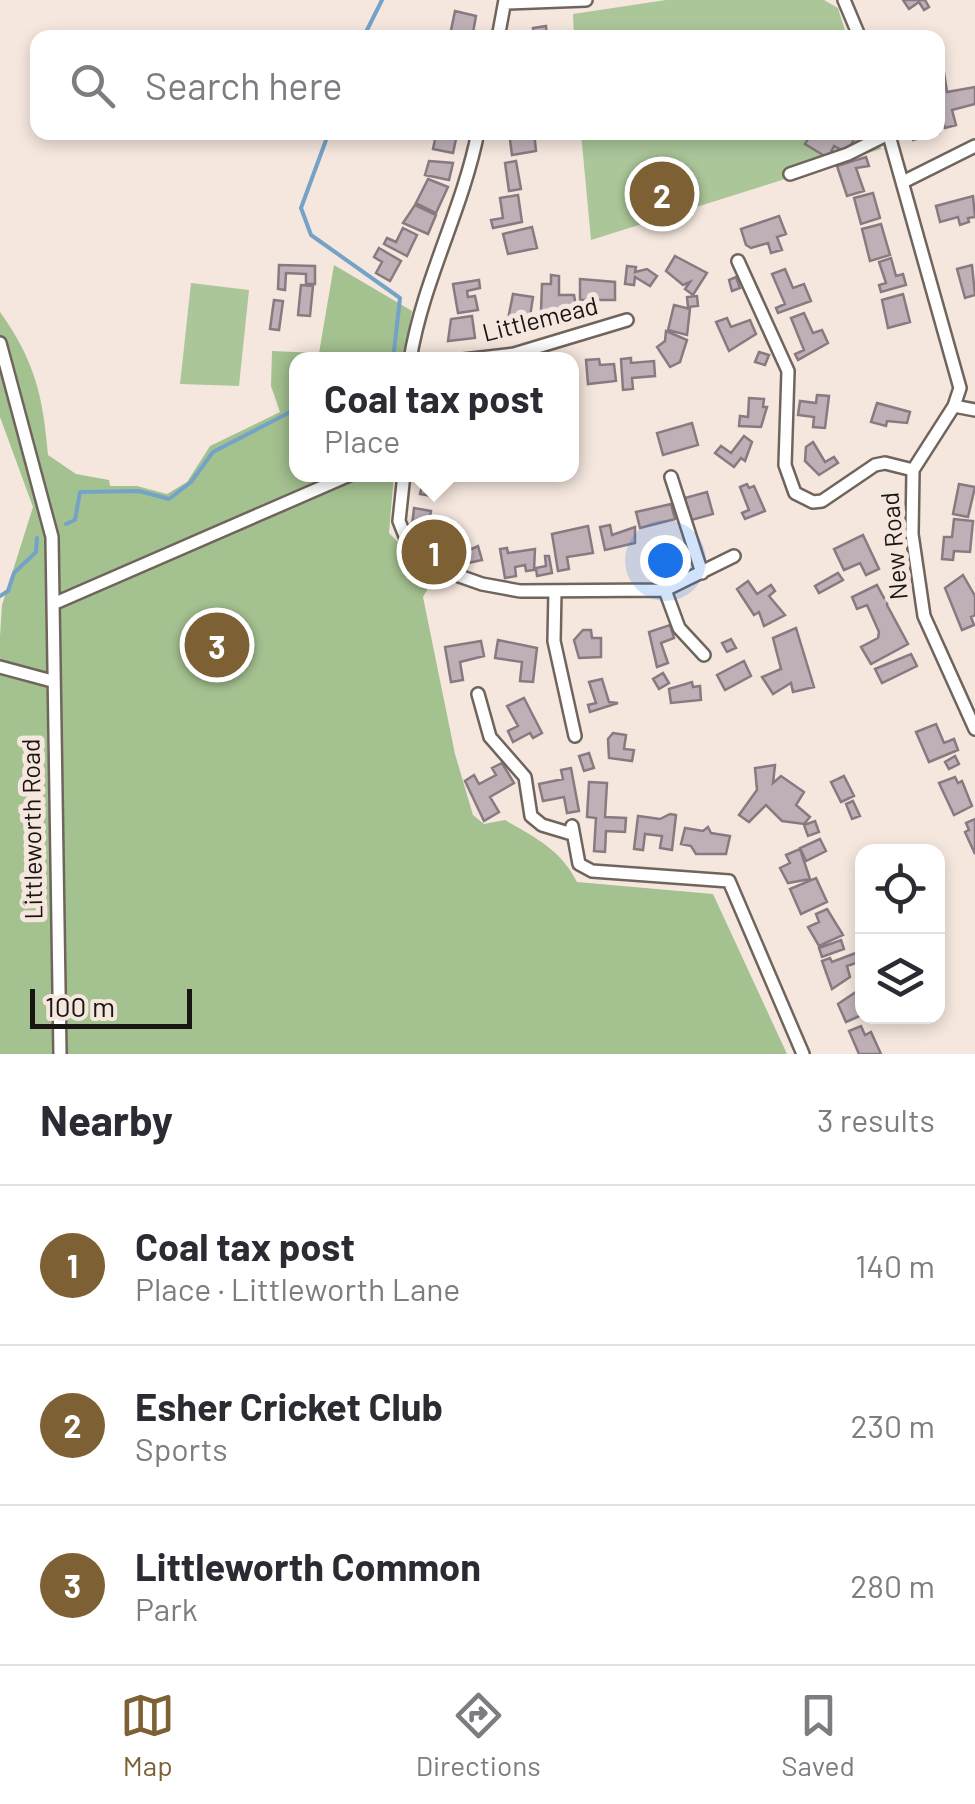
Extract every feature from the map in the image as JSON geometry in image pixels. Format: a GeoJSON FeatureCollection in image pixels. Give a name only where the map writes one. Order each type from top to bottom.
{"type":"FeatureCollection","features":[{"type":"Feature","properties":{"kind":"street"},"geometry":{"type":"LineString","coordinates":[[500,30],[505,2],[586,0]]}},
{"type":"Feature","properties":{"kind":"street"},"geometry":{"type":"LineString","coordinates":[[844,0],[857,30]]}},
{"type":"Feature","properties":{"kind":"street"},"geometry":{"type":"LineString","coordinates":[[412,352],[425,286],[458,213],[476,140]]}},
{"type":"Feature","properties":{"kind":"street"},"geometry":{"type":"LineString","coordinates":[[790,174],[848,154],[863,140]]}},
{"type":"Feature","properties":{"kind":"street"},"geometry":{"type":"LineString","coordinates":[[890,140],[957,369],[960,388],[954,406],[975,410]]}},
{"type":"Feature","properties":{"kind":"street"},"geometry":{"type":"LineString","coordinates":[[904,182],[975,146]]}},
{"type":"Feature","properties":{"kind":"street"},"geometry":{"type":"LineString","coordinates":[[738,261],[788,371],[785,465],[796,493],[822,501],[885,462],[913,470]]}},
{"type":"Feature","properties":{"kind":"street"},"geometry":{"type":"LineString","coordinates":[[744,274],[756,267]]}},
{"type":"Feature","properties":{"kind":"street","name":"Littlemead"},"geometry":{"type":"LineString","coordinates":[[521,352],[626,320]]}},
{"type":"Feature","properties":{"kind":"street","name":"Littleworth Road"},"geometry":{"type":"LineString","coordinates":[[0,343],[52,537],[60,1054]]}},
{"type":"Feature","properties":{"kind":"street","name":"New Road"},"geometry":{"type":"LineString","coordinates":[[954,406],[913,470],[916,583],[931,635],[975,729]]}},
{"type":"Feature","properties":{"kind":"street"},"geometry":{"type":"LineString","coordinates":[[672,477],[702,572]]}},
{"type":"Feature","properties":{"kind":"street"},"geometry":{"type":"LineString","coordinates":[[52,604],[334,482]]}},
{"type":"Feature","properties":{"kind":"street"},"geometry":{"type":"LineString","coordinates":[[403,482],[400,521],[410,551],[445,571],[482,584],[555,591],[664,590],[734,556]]}},
{"type":"Feature","properties":{"kind":"street"},"geometry":{"type":"LineString","coordinates":[[664,590],[678,628],[704,657]]}},
{"type":"Feature","properties":{"kind":"street"},"geometry":{"type":"LineString","coordinates":[[555,591],[554,641],[575,736]]}},
{"type":"Feature","properties":{"kind":"street"},"geometry":{"type":"LineString","coordinates":[[0,667],[52,681]]}},
{"type":"Feature","properties":{"kind":"street"},"geometry":{"type":"LineString","coordinates":[[478,694],[490,737],[525,776],[531,816],[542,825],[572,830],[579,864],[592,871],[729,881],[804,1054]]}},
{"type":"Feature","properties":{"kind":"green space"},"geometry":{"type":"Polygon","coordinates":[[[666,0],[824,0],[838,8],[845,30],[574,30],[573,14],[666,0]]]}},
{"type":"Feature","properties":{"kind":"green space"},"geometry":{"type":"Polygon","coordinates":[[[582,140],[878,140],[881,149],[591,240],[582,140]]]}},
{"type":"Feature","properties":{"kind":"green space"},"geometry":{"type":"Polygon","coordinates":[[[334,265],[412,311],[404,352],[319,352],[334,265]]]}},
{"type":"Feature","properties":{"kind":"green space"},"geometry":{"type":"Polygon","coordinates":[[[191,283],[249,290],[239,386],[180,384],[191,283]]]}},
{"type":"Feature","properties":{"kind":"green space"},"geometry":{"type":"Polygon","coordinates":[[[0,312],[22,347],[35,380],[48,455],[76,474],[109,480],[110,486],[137,486],[167,494],[187,482],[210,446],[280,412],[271,386],[272,351],[296,352],[289,352],[289,482],[393,482],[389,533],[434,578],[423,597],[455,754],[473,815],[484,824],[505,820],[537,839],[563,861],[577,882],[713,894],[787,1054],[0,1054],[0,636],[2,605],[33,507],[0,417],[0,312]]]}},
{"type":"Feature","properties":{"kind":"building"},"geometry":{"type":"Polygon","coordinates":[[[903,0],[925,0],[929,7],[924,10],[919,2],[909,9],[903,0]]]}},
{"type":"Feature","properties":{"kind":"building"},"geometry":{"type":"Polygon","coordinates":[[[455,11],[476,16],[473,30],[451,30],[455,11]]]}},
{"type":"Feature","properties":{"kind":"building"},"geometry":{"type":"Polygon","coordinates":[[[945,79],[947,92],[975,87],[975,104],[952,110],[956,125],[945,128],[945,79]]]}},
{"type":"Feature","properties":{"kind":"building"},"geometry":{"type":"Polygon","coordinates":[[[435,140],[456,140],[453,153],[433,149],[435,140]]]}},
{"type":"Feature","properties":{"kind":"building"},"geometry":{"type":"Polygon","coordinates":[[[510,140],[535,140],[536,151],[512,155],[510,140]]]}},
{"type":"Feature","properties":{"kind":"building"},"geometry":{"type":"Polygon","coordinates":[[[807,140],[854,140],[847,153],[834,146],[828,158],[805,144],[807,140]]]}},
{"type":"Feature","properties":{"kind":"building"},"geometry":{"type":"Polygon","coordinates":[[[866,157],[869,166],[856,168],[864,191],[847,196],[837,166],[866,157]]]}},
{"type":"Feature","properties":{"kind":"building"},"geometry":{"type":"Polygon","coordinates":[[[429,161],[453,163],[449,180],[425,175],[429,161]]]}},
{"type":"Feature","properties":{"kind":"building"},"geometry":{"type":"Polygon","coordinates":[[[516,161],[521,189],[509,191],[505,163],[516,161]]]}},
{"type":"Feature","properties":{"kind":"building"},"geometry":{"type":"Polygon","coordinates":[[[428,179],[448,187],[436,213],[416,203],[428,179]]]}},
{"type":"Feature","properties":{"kind":"building"},"geometry":{"type":"Polygon","coordinates":[[[873,193],[880,218],[861,224],[854,198],[873,193]]]}},
{"type":"Feature","properties":{"kind":"building"},"geometry":{"type":"Polygon","coordinates":[[[518,195],[522,222],[493,228],[491,220],[503,218],[500,198],[518,195]]]}},
{"type":"Feature","properties":{"kind":"building"},"geometry":{"type":"Polygon","coordinates":[[[973,196],[975,217],[968,218],[969,222],[960,225],[958,217],[940,222],[936,206],[973,196]]]}},
{"type":"Feature","properties":{"kind":"building"},"geometry":{"type":"Polygon","coordinates":[[[415,205],[436,215],[428,234],[403,223],[415,205]]]}},
{"type":"Feature","properties":{"kind":"building"},"geometry":{"type":"Polygon","coordinates":[[[779,216],[786,234],[777,237],[782,250],[771,253],[768,243],[751,248],[746,245],[741,229],[779,216]]]}},
{"type":"Feature","properties":{"kind":"building"},"geometry":{"type":"Polygon","coordinates":[[[881,224],[890,255],[870,261],[862,229],[881,224]]]}},
{"type":"Feature","properties":{"kind":"building"},"geometry":{"type":"Polygon","coordinates":[[[532,227],[537,248],[508,254],[503,234],[532,227]]]}},
{"type":"Feature","properties":{"kind":"building"},"geometry":{"type":"Polygon","coordinates":[[[403,228],[417,235],[407,256],[384,244],[387,238],[396,242],[403,228]]]}},
{"type":"Feature","properties":{"kind":"building"},"geometry":{"type":"Polygon","coordinates":[[[379,248],[401,261],[390,281],[376,273],[382,262],[374,257],[379,248]]]}},
{"type":"Feature","properties":{"kind":"building"},"geometry":{"type":"Polygon","coordinates":[[[675,256],[707,273],[693,295],[685,289],[690,282],[683,285],[666,271],[675,256]]]}},
{"type":"Feature","properties":{"kind":"building"},"geometry":{"type":"Polygon","coordinates":[[[891,258],[896,276],[903,274],[906,285],[881,292],[879,285],[886,283],[879,262],[891,258]]]}},
{"type":"Feature","properties":{"kind":"building"},"geometry":{"type":"Polygon","coordinates":[[[279,265],[315,266],[315,284],[306,284],[306,274],[286,273],[285,290],[278,289],[279,265]]]}},
{"type":"Feature","properties":{"kind":"building"},"geometry":{"type":"Polygon","coordinates":[[[972,265],[975,295],[965,298],[957,269],[972,265]]]}},
{"type":"Feature","properties":{"kind":"building"},"geometry":{"type":"Polygon","coordinates":[[[627,266],[636,267],[635,272],[647,269],[657,276],[650,286],[635,277],[634,285],[625,284],[627,266]]]}},
{"type":"Feature","properties":{"kind":"building"},"geometry":{"type":"Polygon","coordinates":[[[785,269],[793,288],[804,284],[811,301],[778,313],[776,308],[785,304],[772,274],[785,269]]]}},
{"type":"Feature","properties":{"kind":"building"},"geometry":{"type":"Polygon","coordinates":[[[551,275],[559,276],[559,295],[574,295],[577,312],[541,311],[542,284],[551,284],[551,275]]]}},
{"type":"Feature","properties":{"kind":"building"},"geometry":{"type":"Polygon","coordinates":[[[736,277],[740,288],[732,291],[729,280],[736,277]]]}},
{"type":"Feature","properties":{"kind":"building"},"geometry":{"type":"Polygon","coordinates":[[[580,279],[615,282],[615,300],[580,300],[580,279]]]}},
{"type":"Feature","properties":{"kind":"building"},"geometry":{"type":"Polygon","coordinates":[[[479,280],[480,288],[467,291],[468,297],[475,296],[478,310],[458,313],[453,284],[479,280]]]}},
{"type":"Feature","properties":{"kind":"building"},"geometry":{"type":"Polygon","coordinates":[[[301,285],[313,286],[310,316],[298,315],[301,285]]]}},
{"type":"Feature","properties":{"kind":"building"},"geometry":{"type":"Polygon","coordinates":[[[513,294],[533,297],[529,323],[508,319],[513,294]]]}},
{"type":"Feature","properties":{"kind":"building"},"geometry":{"type":"Polygon","coordinates":[[[903,294],[910,322],[888,328],[882,300],[903,294]]]}},
{"type":"Feature","properties":{"kind":"building"},"geometry":{"type":"Polygon","coordinates":[[[697,296],[698,306],[688,307],[687,297],[697,296]]]}},
{"type":"Feature","properties":{"kind":"building"},"geometry":{"type":"Polygon","coordinates":[[[274,300],[283,301],[279,330],[270,329],[274,300]]]}},
{"type":"Feature","properties":{"kind":"building"},"geometry":{"type":"Polygon","coordinates":[[[674,305],[690,309],[687,335],[668,330],[674,305]]]}},
{"type":"Feature","properties":{"kind":"building"},"geometry":{"type":"Polygon","coordinates":[[[804,313],[813,333],[822,330],[828,343],[798,360],[795,354],[804,350],[791,318],[804,313]]]}},
{"type":"Feature","properties":{"kind":"building"},"geometry":{"type":"Polygon","coordinates":[[[472,316],[475,338],[448,341],[451,319],[472,316]]]}},
{"type":"Feature","properties":{"kind":"building"},"geometry":{"type":"Polygon","coordinates":[[[727,318],[731,327],[750,320],[756,334],[729,351],[716,322],[727,318]]]}},
{"type":"Feature","properties":{"kind":"building"},"geometry":{"type":"Polygon","coordinates":[[[666,331],[687,340],[680,362],[670,367],[657,347],[665,341],[666,331]]]}},
{"type":"Feature","properties":{"kind":"building"},"geometry":{"type":"Polygon","coordinates":[[[759,352],[769,355],[765,365],[755,362],[759,352]]]}},
{"type":"Feature","properties":{"kind":"building"},"geometry":{"type":"Polygon","coordinates":[[[631,358],[631,363],[654,361],[655,376],[632,378],[633,389],[623,390],[621,359],[631,358]]]}},
{"type":"Feature","properties":{"kind":"building"},"geometry":{"type":"Polygon","coordinates":[[[599,359],[600,365],[614,364],[616,381],[588,384],[586,360],[599,359]]]}},
{"type":"Feature","properties":{"kind":"building"},"geometry":{"type":"Polygon","coordinates":[[[817,395],[829,396],[825,428],[813,427],[814,417],[798,415],[800,401],[816,403],[817,395]]]}},
{"type":"Feature","properties":{"kind":"building"},"geometry":{"type":"Polygon","coordinates":[[[749,398],[764,399],[763,407],[767,407],[761,427],[739,426],[740,416],[748,417],[749,398]]]}},
{"type":"Feature","properties":{"kind":"building"},"geometry":{"type":"Polygon","coordinates":[[[877,403],[910,412],[907,423],[887,421],[886,426],[871,422],[877,403]]]}},
{"type":"Feature","properties":{"kind":"building"},"geometry":{"type":"Polygon","coordinates":[[[692,423],[698,445],[663,455],[657,433],[692,423]]]}},
{"type":"Feature","properties":{"kind":"building"},"geometry":{"type":"Polygon","coordinates":[[[744,436],[752,442],[745,461],[741,458],[734,467],[715,453],[721,446],[731,453],[744,436]]]}},
{"type":"Feature","properties":{"kind":"building"},"geometry":{"type":"Polygon","coordinates":[[[813,442],[825,462],[834,457],[838,463],[819,475],[805,461],[806,447],[813,442]]]}},
{"type":"Feature","properties":{"kind":"building"},"geometry":{"type":"Polygon","coordinates":[[[423,482],[434,484],[432,496],[420,494],[423,482]]]}},
{"type":"Feature","properties":{"kind":"building"},"geometry":{"type":"Polygon","coordinates":[[[747,484],[749,488],[754,486],[765,511],[745,519],[742,513],[749,510],[740,487],[747,484]]]}},
{"type":"Feature","properties":{"kind":"building"},"geometry":{"type":"Polygon","coordinates":[[[959,484],[975,487],[968,517],[953,514],[959,484]]]}},
{"type":"Feature","properties":{"kind":"building"},"geometry":{"type":"Polygon","coordinates":[[[707,492],[713,514],[688,521],[681,499],[707,492]]]}},
{"type":"Feature","properties":{"kind":"building"},"geometry":{"type":"Polygon","coordinates":[[[671,504],[675,519],[640,528],[636,512],[671,504]]]}},
{"type":"Feature","properties":{"kind":"building"},"geometry":{"type":"Polygon","coordinates":[[[414,508],[431,511],[428,528],[412,526],[414,508]]]}},
{"type":"Feature","properties":{"kind":"building"},"geometry":{"type":"Polygon","coordinates":[[[954,519],[973,521],[970,552],[954,551],[953,560],[942,559],[944,537],[952,537],[954,519]]]}},
{"type":"Feature","properties":{"kind":"building"},"geometry":{"type":"Polygon","coordinates":[[[610,525],[612,535],[635,527],[635,543],[605,550],[600,527],[610,525]]]}},
{"type":"Feature","properties":{"kind":"building"},"geometry":{"type":"Polygon","coordinates":[[[588,526],[593,553],[567,557],[569,569],[558,571],[552,534],[588,526]]]}},
{"type":"Feature","properties":{"kind":"building"},"geometry":{"type":"Polygon","coordinates":[[[459,532],[466,563],[457,565],[456,559],[451,561],[445,536],[459,532]]]}},
{"type":"Feature","properties":{"kind":"building"},"geometry":{"type":"Polygon","coordinates":[[[863,535],[879,569],[866,575],[860,563],[844,570],[834,549],[863,535]]]}},
{"type":"Feature","properties":{"kind":"building"},"geometry":{"type":"Polygon","coordinates":[[[478,546],[482,560],[468,563],[465,552],[478,546]]]}},
{"type":"Feature","properties":{"kind":"building"},"geometry":{"type":"Polygon","coordinates":[[[507,548],[508,553],[535,549],[534,570],[526,571],[525,565],[515,567],[516,576],[505,578],[500,549],[507,548]]]}},
{"type":"Feature","properties":{"kind":"building"},"geometry":{"type":"Polygon","coordinates":[[[545,556],[549,556],[552,573],[537,576],[536,568],[546,566],[545,556]]]}},
{"type":"Feature","properties":{"kind":"building"},"geometry":{"type":"Polygon","coordinates":[[[838,573],[843,580],[819,593],[815,586],[838,573]]]}},
{"type":"Feature","properties":{"kind":"building"},"geometry":{"type":"Polygon","coordinates":[[[963,575],[975,596],[975,615],[971,617],[974,625],[962,630],[945,588],[963,575]]]}},
{"type":"Feature","properties":{"kind":"building"},"geometry":{"type":"Polygon","coordinates":[[[748,581],[757,594],[771,585],[775,591],[769,596],[785,615],[764,626],[759,612],[754,615],[737,589],[748,581]]]}},
{"type":"Feature","properties":{"kind":"building"},"geometry":{"type":"Polygon","coordinates":[[[877,585],[884,598],[888,596],[887,605],[908,644],[871,664],[861,647],[878,638],[879,632],[867,605],[857,609],[852,597],[877,585]]]}},
{"type":"Feature","properties":{"kind":"building"},"geometry":{"type":"Polygon","coordinates":[[[670,625],[674,638],[661,643],[668,663],[657,667],[649,632],[670,625]]]}},
{"type":"Feature","properties":{"kind":"building"},"geometry":{"type":"Polygon","coordinates":[[[796,628],[814,687],[793,692],[791,683],[773,694],[762,677],[781,669],[773,638],[796,628]]]}},
{"type":"Feature","properties":{"kind":"building"},"geometry":{"type":"Polygon","coordinates":[[[583,630],[591,630],[592,638],[601,638],[601,657],[579,658],[574,640],[583,630]]]}},
{"type":"Feature","properties":{"kind":"building"},"geometry":{"type":"Polygon","coordinates":[[[731,639],[736,648],[727,652],[722,643],[731,639]]]}},
{"type":"Feature","properties":{"kind":"building"},"geometry":{"type":"Polygon","coordinates":[[[498,640],[537,648],[533,682],[520,681],[522,662],[495,658],[498,640]]]}},
{"type":"Feature","properties":{"kind":"building"},"geometry":{"type":"Polygon","coordinates":[[[481,641],[484,656],[460,662],[463,680],[451,682],[445,647],[481,641]]]}},
{"type":"Feature","properties":{"kind":"building"},"geometry":{"type":"Polygon","coordinates":[[[911,654],[917,666],[882,683],[875,669],[911,654]]]}},
{"type":"Feature","properties":{"kind":"building"},"geometry":{"type":"Polygon","coordinates":[[[744,661],[751,676],[725,690],[717,675],[744,661]]]}},
{"type":"Feature","properties":{"kind":"building"},"geometry":{"type":"Polygon","coordinates":[[[663,673],[669,683],[659,689],[653,679],[663,673]]]}},
{"type":"Feature","properties":{"kind":"building"},"geometry":{"type":"Polygon","coordinates":[[[602,679],[609,702],[618,703],[590,712],[588,705],[596,703],[589,682],[602,679]]]}},
{"type":"Feature","properties":{"kind":"building"},"geometry":{"type":"Polygon","coordinates":[[[692,682],[693,687],[700,686],[701,700],[671,703],[669,689],[692,682]]]}},
{"type":"Feature","properties":{"kind":"building"},"geometry":{"type":"Polygon","coordinates":[[[524,698],[542,733],[533,738],[530,733],[513,742],[508,731],[518,726],[507,706],[524,698]]]}},
{"type":"Feature","properties":{"kind":"building"},"geometry":{"type":"Polygon","coordinates":[[[936,724],[944,743],[954,739],[958,750],[929,762],[916,732],[936,724]]]}},
{"type":"Feature","properties":{"kind":"building"},"geometry":{"type":"Polygon","coordinates":[[[613,733],[626,735],[624,749],[634,750],[632,761],[609,758],[608,739],[613,733]]]}},
{"type":"Feature","properties":{"kind":"building"},"geometry":{"type":"Polygon","coordinates":[[[589,753],[594,768],[584,771],[579,756],[589,753]]]}},
{"type":"Feature","properties":{"kind":"building"},"geometry":{"type":"Polygon","coordinates":[[[955,756],[959,764],[949,769],[945,762],[955,756]]]}},
{"type":"Feature","properties":{"kind":"building"},"geometry":{"type":"Polygon","coordinates":[[[502,763],[514,783],[490,797],[499,812],[484,821],[465,781],[474,775],[479,784],[496,775],[492,768],[502,763]]]}},
{"type":"Feature","properties":{"kind":"building"},"geometry":{"type":"Polygon","coordinates":[[[775,765],[773,783],[781,776],[804,792],[796,805],[810,817],[804,824],[782,821],[766,805],[749,822],[739,815],[757,790],[755,768],[775,765]]]}},
{"type":"Feature","properties":{"kind":"building"},"geometry":{"type":"Polygon","coordinates":[[[571,768],[579,811],[567,813],[564,797],[543,801],[539,784],[563,779],[561,770],[571,768]]]}},
{"type":"Feature","properties":{"kind":"building"},"geometry":{"type":"Polygon","coordinates":[[[844,776],[854,796],[841,802],[831,782],[844,776]]]}},
{"type":"Feature","properties":{"kind":"building"},"geometry":{"type":"Polygon","coordinates":[[[955,777],[958,783],[962,781],[972,806],[954,815],[939,783],[955,777]]]}},
{"type":"Feature","properties":{"kind":"building"},"geometry":{"type":"Polygon","coordinates":[[[589,782],[607,783],[605,817],[626,818],[625,832],[606,831],[605,852],[594,851],[596,818],[587,817],[589,782]]]}},
{"type":"Feature","properties":{"kind":"building"},"geometry":{"type":"Polygon","coordinates":[[[853,801],[860,816],[852,819],[846,804],[853,801]]]}},
{"type":"Feature","properties":{"kind":"building"},"geometry":{"type":"Polygon","coordinates":[[[676,815],[672,850],[660,848],[662,836],[645,834],[643,850],[634,849],[638,816],[660,819],[676,815]]]}},
{"type":"Feature","properties":{"kind":"building"},"geometry":{"type":"Polygon","coordinates":[[[975,819],[975,854],[965,832],[969,830],[966,823],[975,819]]]}},
{"type":"Feature","properties":{"kind":"building"},"geometry":{"type":"Polygon","coordinates":[[[815,821],[819,832],[808,836],[804,825],[815,821]]]}},
{"type":"Feature","properties":{"kind":"building"},"geometry":{"type":"Polygon","coordinates":[[[708,827],[711,833],[730,836],[726,854],[696,854],[691,846],[681,844],[685,828],[703,831],[708,827]]]}},
{"type":"Feature","properties":{"kind":"building"},"geometry":{"type":"Polygon","coordinates":[[[820,839],[826,851],[806,861],[800,848],[820,839]]]}},
{"type":"Feature","properties":{"kind":"building"},"geometry":{"type":"Polygon","coordinates":[[[800,849],[810,879],[788,883],[780,868],[790,863],[786,855],[800,849]]]}},
{"type":"Feature","properties":{"kind":"building"},"geometry":{"type":"Polygon","coordinates":[[[816,878],[827,902],[801,914],[790,889],[816,878]]]}},
{"type":"Feature","properties":{"kind":"building"},"geometry":{"type":"Polygon","coordinates":[[[827,909],[843,935],[819,946],[808,927],[819,922],[816,914],[827,909]]]}},
{"type":"Feature","properties":{"kind":"building"},"geometry":{"type":"Polygon","coordinates":[[[841,940],[844,949],[822,957],[819,948],[841,940]]]}},
{"type":"Feature","properties":{"kind":"building"},"geometry":{"type":"Polygon","coordinates":[[[855,953],[855,963],[847,966],[850,977],[832,989],[822,961],[830,958],[832,962],[855,953]]]}},
{"type":"Feature","properties":{"kind":"building"},"geometry":{"type":"Polygon","coordinates":[[[855,993],[855,1018],[846,1022],[838,1004],[855,993]]]}},
{"type":"Feature","properties":{"kind":"building"},"geometry":{"type":"Polygon","coordinates":[[[861,1026],[865,1035],[871,1032],[881,1054],[859,1054],[849,1031],[861,1026]]]}},
{"type":"Feature","properties":{"kind":"waterway"},"geometry":{"type":"LineString","coordinates":[[367,30],[382,0]]}},
{"type":"Feature","properties":{"kind":"waterway"},"geometry":{"type":"LineString","coordinates":[[326,140],[301,208],[311,235],[400,298],[394,352]]}},
{"type":"Feature","properties":{"kind":"waterway"},"geometry":{"type":"LineString","coordinates":[[66,524],[75,520],[80,492],[139,491],[169,499],[191,482],[213,452],[289,413]]}},
{"type":"Feature","properties":{"kind":"waterway"},"geometry":{"type":"LineString","coordinates":[[0,596],[8,591],[14,573],[36,552],[37,538]]}},
{"type":"Feature","properties":{"kind":"place","name":"Esher Cricket Club"},"geometry":{"type":"Point","coordinates":[662,194]}},
{"type":"Feature","properties":{"kind":"place","name":"Coal tax post"},"geometry":{"type":"Point","coordinates":[434,552]}},
{"type":"Feature","properties":{"kind":"place","name":"Littleworth Common"},"geometry":{"type":"Point","coordinates":[217,645]}}]}
